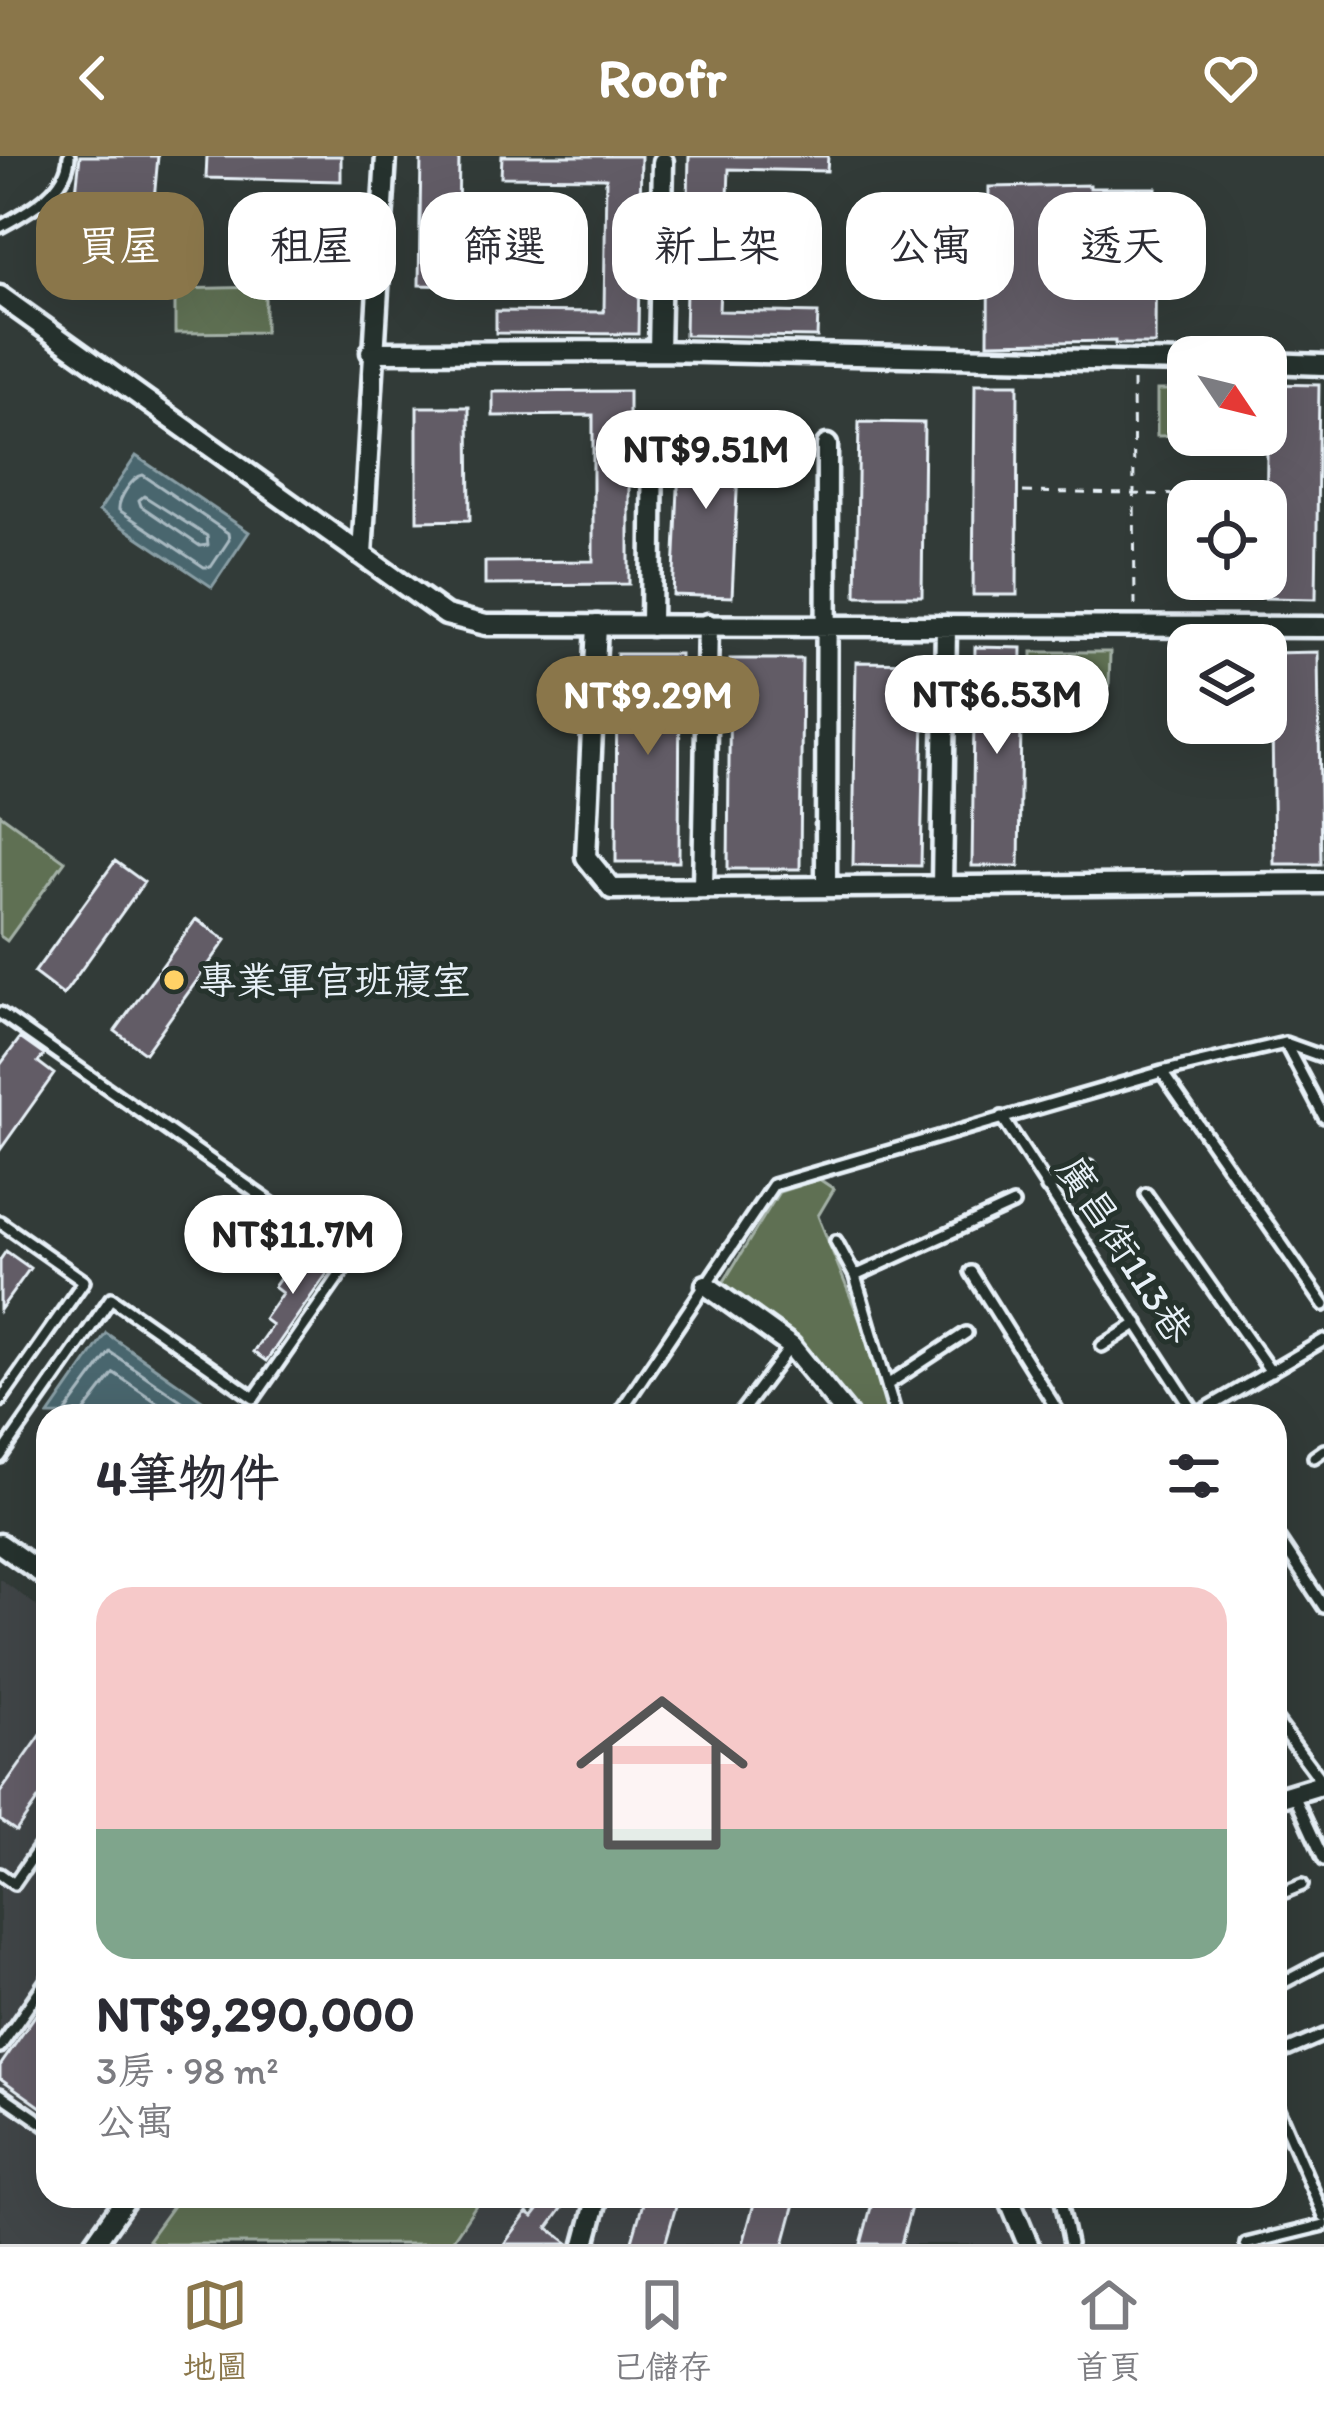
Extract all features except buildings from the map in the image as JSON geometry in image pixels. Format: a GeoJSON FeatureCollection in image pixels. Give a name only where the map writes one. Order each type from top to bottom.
{"type":"FeatureCollection","features":[{"type":"Feature","properties":{"kind":"street"},"geometry":{"type":"LineString","coordinates":[[362,555],[386,156]]}},
{"type":"Feature","properties":{"kind":"street"},"geometry":{"type":"LineString","coordinates":[[658,351],[663,162]]}},
{"type":"Feature","properties":{"kind":"street"},"geometry":{"type":"LineString","coordinates":[[0,296],[446,615],[486,625],[1324,627]]}},
{"type":"Feature","properties":{"kind":"street"},"geometry":{"type":"LineString","coordinates":[[371,352],[658,351],[1167,362]]}},
{"type":"Feature","properties":{"kind":"street"},"geometry":{"type":"LineString","coordinates":[[1287,364],[1324,365]]}},
{"type":"Feature","properties":{"kind":"street"},"geometry":{"type":"LineString","coordinates":[[651,626],[653,436]]}},
{"type":"Feature","properties":{"kind":"street"},"geometry":{"type":"LineString","coordinates":[[826,887],[827,445]]}},
{"type":"Feature","properties":{"kind":"street"},"geometry":{"type":"LineString","coordinates":[[703,888],[708,624]]}},
{"type":"Feature","properties":{"kind":"street"},"geometry":{"type":"LineString","coordinates":[[597,626],[586,857],[612,889],[1324,883]]}},
{"type":"Feature","properties":{"kind":"street"},"geometry":{"type":"LineString","coordinates":[[942,886],[946,626]]}},
{"type":"Feature","properties":{"kind":"street"},"geometry":{"type":"LineString","coordinates":[[706,1285],[791,1346],[838,1404]]}},
{"type":"Feature","properties":{"kind":"street"},"geometry":{"type":"LineString","coordinates":[[0,1544],[36,1570]]}},
{"type":"Feature","properties":{"kind":"street"},"geometry":{"type":"LineString","coordinates":[[1287,1796],[1323,1784]]}},
{"type":"Feature","properties":{"kind":"street"},"geometry":{"type":"LineString","coordinates":[[94,2244],[120,2208]]}},
{"type":"Feature","properties":{"kind":"street"},"geometry":{"type":"LineString","coordinates":[[585,2244],[595,2208]]}},
{"type":"Feature","properties":{"kind":"street"},"geometry":{"type":"LineString","coordinates":[[1013,2208],[1028,2244]]}},
{"type":"Feature","properties":{"kind":"lane"},"geometry":{"type":"LineString","coordinates":[[0,227],[42,203],[69,167],[69,156]]}},
{"type":"Feature","properties":{"kind":"lane"},"geometry":{"type":"LineString","coordinates":[[0,1013],[351,1259],[254,1398],[111,1298],[37,1404]]}},
{"type":"Feature","properties":{"kind":"lane"},"geometry":{"type":"LineString","coordinates":[[624,1404],[773,1185],[1162,1072],[1285,1043],[1324,1057]]}},
{"type":"Feature","properties":{"kind":"lane"},"geometry":{"type":"LineString","coordinates":[[1285,1043],[1324,1118]]}},
{"type":"Feature","properties":{"kind":"lane"},"geometry":{"type":"LineString","coordinates":[[1162,1072],[1324,1305]]}},
{"type":"Feature","properties":{"kind":"lane","name":"廣昌街113巷"},"geometry":{"type":"LineString","coordinates":[[1002,1117],[1189,1404]]}},
{"type":"Feature","properties":{"kind":"lane"},"geometry":{"type":"LineString","coordinates":[[1047,1188],[1089,1167]]}},
{"type":"Feature","properties":{"kind":"lane"},"geometry":{"type":"LineString","coordinates":[[1146,1194],[1271,1372]]}},
{"type":"Feature","properties":{"kind":"lane"},"geometry":{"type":"LineString","coordinates":[[855,1276],[1012,1204]]}},
{"type":"Feature","properties":{"kind":"lane"},"geometry":{"type":"LineString","coordinates":[[0,1222],[84,1281],[0,1401]]}},
{"type":"Feature","properties":{"kind":"lane"},"geometry":{"type":"LineString","coordinates":[[836,1241],[855,1276],[894,1404]]}},
{"type":"Feature","properties":{"kind":"lane"},"geometry":{"type":"LineString","coordinates":[[971,1272],[1054,1404]]}},
{"type":"Feature","properties":{"kind":"lane"},"geometry":{"type":"LineString","coordinates":[[1102,1346],[1138,1323]]}},
{"type":"Feature","properties":{"kind":"lane"},"geometry":{"type":"LineString","coordinates":[[890,1383],[966,1333]]}},
{"type":"Feature","properties":{"kind":"lane"},"geometry":{"type":"LineString","coordinates":[[1216,1404],[1324,1340]]}},
{"type":"Feature","properties":{"kind":"lane"},"geometry":{"type":"LineString","coordinates":[[747,1404],[791,1346]]}},
{"type":"Feature","properties":{"kind":"lane"},"geometry":{"type":"LineString","coordinates":[[0,1457],[36,1405]]}},
{"type":"Feature","properties":{"kind":"lane"},"geometry":{"type":"LineString","coordinates":[[1287,1551],[1324,1607]]}},
{"type":"Feature","properties":{"kind":"lane"},"geometry":{"type":"LineString","coordinates":[[1287,1735],[1323,1784]]}},
{"type":"Feature","properties":{"kind":"lane"},"geometry":{"type":"LineString","coordinates":[[1287,1800],[1324,1860]]}},
{"type":"Feature","properties":{"kind":"lane"},"geometry":{"type":"LineString","coordinates":[[0,1874],[14,1884],[36,1852]]}},
{"type":"Feature","properties":{"kind":"lane"},"geometry":{"type":"LineString","coordinates":[[1287,1891],[1302,1885]]}},
{"type":"Feature","properties":{"kind":"lane"},"geometry":{"type":"LineString","coordinates":[[1287,1981],[1324,1961]]}},
{"type":"Feature","properties":{"kind":"lane"},"geometry":{"type":"LineString","coordinates":[[0,2048],[36,1996]]}},
{"type":"Feature","properties":{"kind":"lane"},"geometry":{"type":"LineString","coordinates":[[1287,2051],[1324,2036]]}},
{"type":"Feature","properties":{"kind":"lane"},"geometry":{"type":"LineString","coordinates":[[0,2094],[36,2119]]}},
{"type":"Feature","properties":{"kind":"lane"},"geometry":{"type":"LineString","coordinates":[[1287,2130],[1324,2216]]}},
{"type":"Feature","properties":{"kind":"lane"},"geometry":{"type":"LineString","coordinates":[[1062,2208],[1070,2244]]}},
{"type":"Feature","properties":{"kind":"lane"},"geometry":{"type":"LineString","coordinates":[[1246,2244],[1324,2225]]}},
{"type":"Feature","properties":{"kind":"path"},"geometry":{"type":"LineString","coordinates":[[1133,361],[1135,625]]}},
{"type":"Feature","properties":{"kind":"path"},"geometry":{"type":"LineString","coordinates":[[1023,492],[1167,495]]}},
{"type":"Feature","properties":{"kind":"shaded area"},"geometry":{"type":"Polygon","coordinates":[[[0,1579],[36,1605],[36,2208],[1052,2208],[1060,2244],[0,2244],[0,1579]]]}},
{"type":"Feature","properties":{"kind":"green space"},"geometry":{"type":"Polygon","coordinates":[[[204,288],[228,288],[228,300],[265,300],[265,332],[175,333],[175,300],[204,300],[204,288]]]}},
{"type":"Feature","properties":{"kind":"green space"},"geometry":{"type":"Polygon","coordinates":[[[1157,390],[1167,390],[1167,436],[1157,436],[1157,390]]]}},
{"type":"Feature","properties":{"kind":"green space"},"geometry":{"type":"Polygon","coordinates":[[[1032,652],[1110,652],[1109,687],[1032,687],[1032,652]]]}},
{"type":"Feature","properties":{"kind":"green space"},"geometry":{"type":"Polygon","coordinates":[[[0,814],[65,861],[7,941],[0,936],[0,814]]]}},
{"type":"Feature","properties":{"kind":"green space"},"geometry":{"type":"Polygon","coordinates":[[[819,1179],[834,1189],[818,1216],[882,1375],[888,1404],[842,1404],[720,1288],[779,1192],[819,1179]]]}},
{"type":"Feature","properties":{"kind":"green space"},"geometry":{"type":"Polygon","coordinates":[[[171,2208],[474,2208],[450,2244],[154,2244],[148,2240],[171,2208]]]}},
{"type":"Feature","properties":{"kind":"water"},"geometry":{"type":"Polygon","coordinates":[[[136,456],[249,532],[212,587],[99,511],[136,456]]]}},
{"type":"Feature","properties":{"kind":"water"},"geometry":{"type":"Polygon","coordinates":[[[106,1333],[208,1404],[57,1404],[106,1333]]]}},
{"type":"Feature","properties":{"kind":"place","name":"專業軍官班寢室"},"geometry":{"type":"Point","coordinates":[174,980]}}]}
